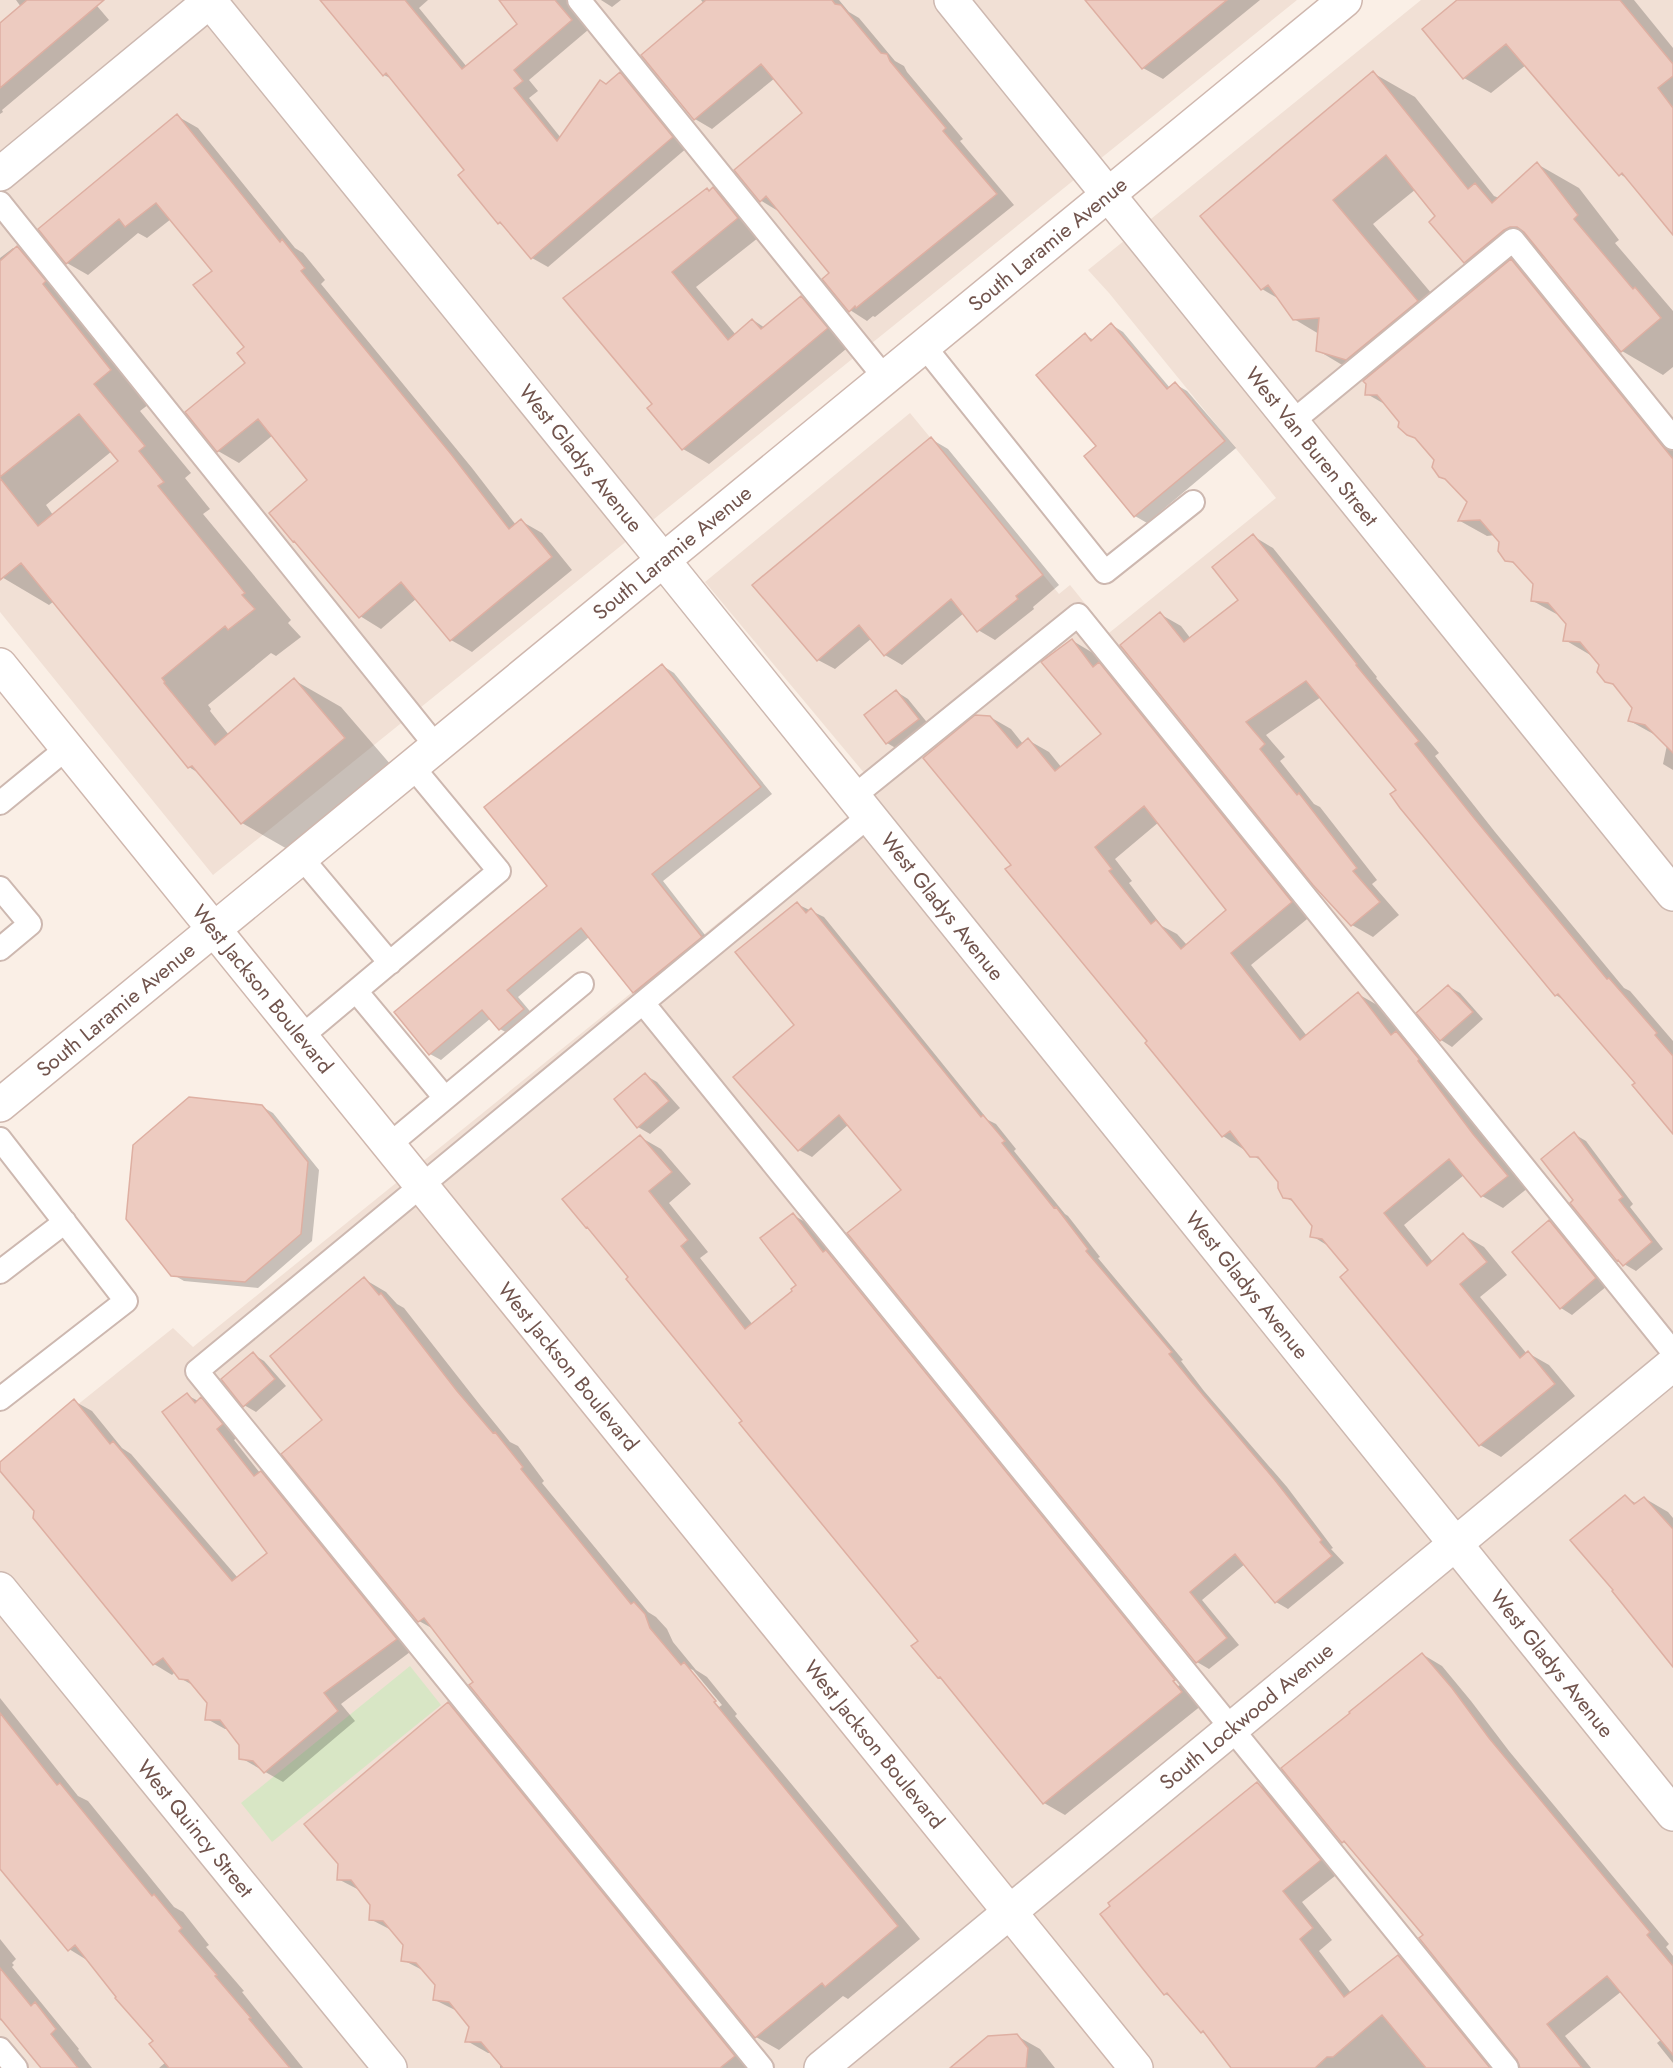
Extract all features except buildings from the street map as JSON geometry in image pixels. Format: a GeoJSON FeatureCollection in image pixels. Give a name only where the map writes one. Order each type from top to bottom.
{"type":"FeatureCollection","features":[{"type":"Feature","properties":{"kind":"street"},"geometry":{"type":"LineString","coordinates":[[0,174],[210,0]]}},
{"type":"Feature","properties":{"kind":"street","name":"West Gladys Avenue"},"geometry":{"type":"LineString","coordinates":[[210,0],[1673,1814]]}},
{"type":"Feature","properties":{"kind":"street","name":"West Van Buren Street"},"geometry":{"type":"LineString","coordinates":[[951,0],[1673,894]]}},
{"type":"Feature","properties":{"kind":"street","name":"South Laramie Avenue"},"geometry":{"type":"LineString","coordinates":[[0,1106],[1108,194],[1335,3]]}},
{"type":"Feature","properties":{"kind":"street","name":"West Jackson Boulevard"},"geometry":{"type":"LineString","coordinates":[[0,666],[1136,2068]]}},
{"type":"Feature","properties":{"kind":"street","name":"South Lockwood Avenue"},"geometry":{"type":"LineString","coordinates":[[821,2068],[1673,1364]]}},
{"type":"Feature","properties":{"kind":"street","name":"West Quincy Street"},"geometry":{"type":"LineString","coordinates":[[0,1589],[390,2068]]}},
{"type":"Feature","properties":{"kind":"lane"},"geometry":{"type":"LineString","coordinates":[[579,0],[885,378]]}},
{"type":"Feature","properties":{"kind":"lane"},"geometry":{"type":"LineString","coordinates":[[0,203],[436,746]]}},
{"type":"Feature","properties":{"kind":"lane"},"geometry":{"type":"LineString","coordinates":[[1292,422],[1513,240],[1673,438]]}},
{"type":"Feature","properties":{"kind":"lane"},"geometry":{"type":"LineString","coordinates":[[924,346],[1105,572],[1193,502]]}},
{"type":"Feature","properties":{"kind":"lane"},"geometry":{"type":"LineString","coordinates":[[762,2068],[197,1371],[643,1003],[1078,615],[1673,1352]]}},
{"type":"Feature","properties":{"kind":"lane"},"geometry":{"type":"LineString","coordinates":[[0,803],[67,748]]}},
{"type":"Feature","properties":{"kind":"lane"},"geometry":{"type":"LineString","coordinates":[[302,1037],[500,872],[412,766]]}},
{"type":"Feature","properties":{"kind":"lane"},"geometry":{"type":"LineString","coordinates":[[301,857],[390,963]]}},
{"type":"Feature","properties":{"kind":"lane"},"geometry":{"type":"LineString","coordinates":[[0,888],[30,924],[0,948]]}},
{"type":"Feature","properties":{"kind":"lane"},"geometry":{"type":"LineString","coordinates":[[389,1145],[582,984]]}},
{"type":"Feature","properties":{"kind":"lane"},"geometry":{"type":"LineString","coordinates":[[356,992],[445,1098]]}},
{"type":"Feature","properties":{"kind":"lane"},"geometry":{"type":"LineString","coordinates":[[643,1003],[1507,2068]]}},
{"type":"Feature","properties":{"kind":"lane"},"geometry":{"type":"LineString","coordinates":[[0,1139],[126,1301],[0,1399]]}},
{"type":"Feature","properties":{"kind":"lane"},"geometry":{"type":"LineString","coordinates":[[0,1272],[64,1222]]}},
{"type":"Feature","properties":{"kind":"lane"},"geometry":{"type":"LineString","coordinates":[[0,2049],[16,2068]]}},
{"type":"Feature","properties":{"kind":"shaded area"},"geometry":{"type":"Polygon","coordinates":[[[0,0],[1297,0],[213,875],[0,612],[0,0]]]}},
{"type":"Feature","properties":{"kind":"shaded area"},"geometry":{"type":"Polygon","coordinates":[[[1421,0],[1673,0],[1673,2068],[0,2068],[0,1467],[173,1328],[193,1347],[880,792],[705,582],[910,413],[1059,594],[1070,585],[1109,633],[1276,498],[1088,270],[1421,0]]]}},
{"type":"Feature","properties":{"kind":"green space"},"geometry":{"type":"Polygon","coordinates":[[[410,1666],[441,1705],[272,1842],[241,1803],[410,1666]]]}}]}
